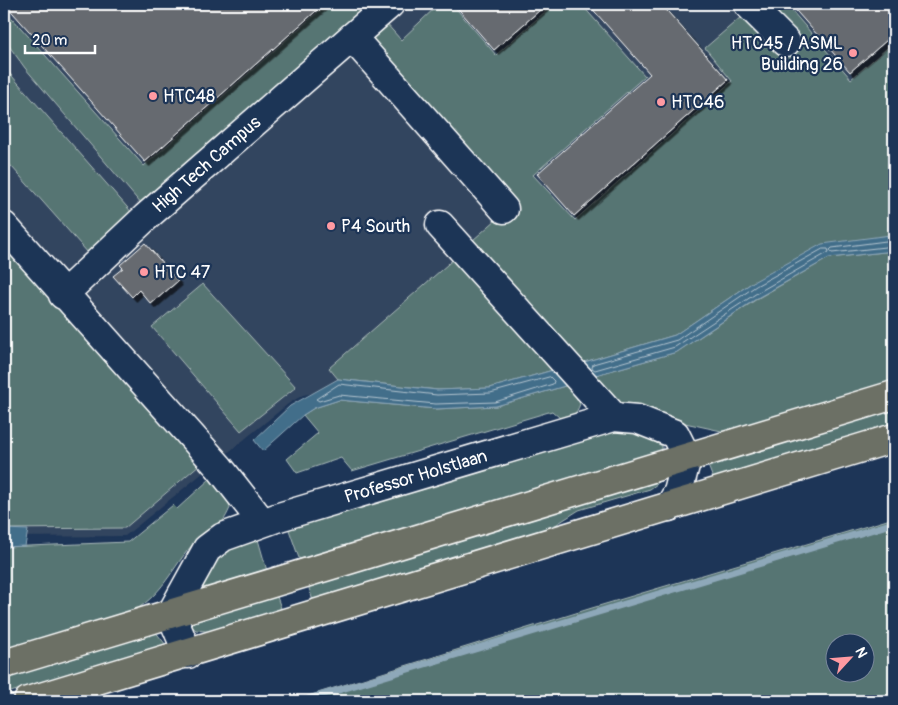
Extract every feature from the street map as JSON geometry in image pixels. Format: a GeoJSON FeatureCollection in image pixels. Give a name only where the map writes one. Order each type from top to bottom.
{"type":"FeatureCollection","features":[{"type":"Feature","properties":{"kind":"main road"},"geometry":{"type":"LineString","coordinates":[[4,664],[894,395]]}},
{"type":"Feature","properties":{"kind":"main road"},"geometry":{"type":"LineString","coordinates":[[28,701],[188,654],[894,438]]}},
{"type":"Feature","properties":{"kind":"street","name":"High Tech Campus"},"geometry":{"type":"LineString","coordinates":[[63,295],[146,217],[390,4]]}},
{"type":"Feature","properties":{"kind":"street"},"geometry":{"type":"LineString","coordinates":[[748,4],[786,42]]}},
{"type":"Feature","properties":{"kind":"street"},"geometry":{"type":"LineString","coordinates":[[352,38],[504,210]]}},
{"type":"Feature","properties":{"kind":"street"},"geometry":{"type":"LineString","coordinates":[[440,225],[614,417]]}},
{"type":"Feature","properties":{"kind":"street"},"geometry":{"type":"LineString","coordinates":[[4,226],[63,295],[219,467],[262,522]]}},
{"type":"Feature","properties":{"kind":"street","name":"Professor Holstlaan"},"geometry":{"type":"LineString","coordinates":[[171,614],[207,549],[222,537],[262,522],[614,417],[637,419],[675,434],[687,458]]}},
{"type":"Feature","properties":{"kind":"street"},"geometry":{"type":"LineString","coordinates":[[669,507],[678,492],[687,458]]}},
{"type":"Feature","properties":{"kind":"street"},"geometry":{"type":"LineString","coordinates":[[171,614],[188,654]]}},
{"type":"Feature","properties":{"kind":"shaded area"},"geometry":{"type":"Polygon","coordinates":[[[4,4],[894,4],[894,241],[675,343],[494,396],[341,388],[303,395],[288,404],[125,536],[4,537],[4,4]]]}},
{"type":"Feature","properties":{"kind":"green space"},"geometry":{"type":"Polygon","coordinates":[[[327,4],[373,4],[142,205],[25,68],[4,39],[4,9],[144,166],[327,4]]]}},
{"type":"Feature","properties":{"kind":"green space"},"geometry":{"type":"Polygon","coordinates":[[[439,4],[452,4],[496,55],[554,4],[581,4],[645,76],[533,175],[575,220],[732,81],[705,48],[756,4],[786,4],[851,79],[894,42],[894,235],[753,282],[675,335],[581,363],[473,240],[513,205],[370,38],[385,22],[401,40],[439,4]]]}},
{"type":"Feature","properties":{"kind":"green space"},"geometry":{"type":"Polygon","coordinates":[[[4,67],[134,215],[89,254],[4,158],[4,67]]]}},
{"type":"Feature","properties":{"kind":"green space"},"geometry":{"type":"Polygon","coordinates":[[[4,238],[200,464],[125,528],[4,529],[4,238]]]}},
{"type":"Feature","properties":{"kind":"green space"},"geometry":{"type":"Polygon","coordinates":[[[894,251],[894,381],[726,432],[685,423],[640,405],[617,406],[592,376],[677,352],[760,297],[829,258],[894,251]]]}},
{"type":"Feature","properties":{"kind":"green space"},"geometry":{"type":"Polygon","coordinates":[[[456,257],[553,370],[490,388],[438,390],[338,379],[329,368],[456,257]]]}},
{"type":"Feature","properties":{"kind":"green space"},"geometry":{"type":"Polygon","coordinates":[[[203,284],[296,387],[241,431],[152,327],[203,284]]]}},
{"type":"Feature","properties":{"kind":"green space"},"geometry":{"type":"Polygon","coordinates":[[[569,386],[580,404],[577,411],[568,417],[560,418],[552,411],[352,471],[341,458],[297,473],[287,459],[318,433],[303,415],[314,408],[339,400],[436,409],[496,406],[569,386]]]}},
{"type":"Feature","properties":{"kind":"green space"},"geometry":{"type":"Polygon","coordinates":[[[894,405],[894,425],[714,481],[707,463],[894,405]]]}},
{"type":"Feature","properties":{"kind":"green space"},"geometry":{"type":"Polygon","coordinates":[[[606,430],[640,434],[662,446],[662,451],[300,561],[288,527],[606,430]]]}},
{"type":"Feature","properties":{"kind":"green space"},"geometry":{"type":"Polygon","coordinates":[[[659,477],[657,484],[650,489],[579,510],[546,531],[313,601],[308,585],[659,477]]]}},
{"type":"Feature","properties":{"kind":"green space"},"geometry":{"type":"Polygon","coordinates":[[[211,478],[227,495],[230,508],[226,516],[220,524],[206,532],[191,546],[162,586],[144,604],[131,613],[4,652],[4,547],[128,542],[173,505],[177,509],[211,478]]]}},
{"type":"Feature","properties":{"kind":"green space"},"geometry":{"type":"Polygon","coordinates":[[[894,518],[894,701],[292,701],[592,608],[894,518]]]}},
{"type":"Feature","properties":{"kind":"green space"},"geometry":{"type":"Polygon","coordinates":[[[257,536],[267,571],[192,592],[223,548],[257,536]]]}},
{"type":"Feature","properties":{"kind":"green space"},"geometry":{"type":"Polygon","coordinates":[[[276,594],[282,611],[213,632],[196,630],[185,621],[276,594]]]}},
{"type":"Feature","properties":{"kind":"green space"},"geometry":{"type":"Polygon","coordinates":[[[154,630],[166,645],[4,694],[4,676],[154,630]]]}},
{"type":"Feature","properties":{"kind":"water"},"geometry":{"type":"Polygon","coordinates":[[[894,235],[894,251],[829,258],[759,297],[677,352],[592,376],[581,363],[675,335],[753,282],[822,244],[894,235]]]}},
{"type":"Feature","properties":{"kind":"water"},"geometry":{"type":"Polygon","coordinates":[[[553,370],[565,386],[496,406],[436,409],[339,400],[314,408],[303,415],[263,451],[254,440],[290,406],[338,379],[437,390],[490,388],[553,370]]]}},
{"type":"Feature","properties":{"kind":"water"},"geometry":{"type":"Polygon","coordinates":[[[4,529],[28,530],[25,546],[4,547],[4,529]]]}},
{"type":"Feature","properties":{"kind":"building","name":"HTC48"},"geometry":{"type":"Polygon","coordinates":[[[5,4],[324,4],[145,162],[5,4]]]}},
{"type":"Feature","properties":{"kind":"building"},"geometry":{"type":"Polygon","coordinates":[[[454,4],[547,4],[494,50],[454,4]]]}},
{"type":"Feature","properties":{"kind":"building","name":"HTC46"},"geometry":{"type":"Polygon","coordinates":[[[588,4],[661,4],[728,80],[574,216],[537,174],[650,74],[588,4]]]}},
{"type":"Feature","properties":{"kind":"building","name":"HTC45 / ASML Building 26"},"geometry":{"type":"Polygon","coordinates":[[[790,4],[894,4],[894,34],[850,72],[790,4]]]}},
{"type":"Feature","properties":{"kind":"building","name":"HTC 47"},"geometry":{"type":"Polygon","coordinates":[[[145,243],[178,281],[151,304],[139,290],[132,297],[113,276],[123,268],[120,265],[145,243]]]}},
{"type":"Feature","properties":{"kind":"waterway"},"geometry":{"type":"LineString","coordinates":[[302,701],[894,523]]}},
{"type":"Feature","properties":{"kind":"place","name":"HTC45 / ASML Building 26"},"geometry":{"type":"Point","coordinates":[853,53]}},
{"type":"Feature","properties":{"kind":"place","name":"HTC48"},"geometry":{"type":"Point","coordinates":[153,96]}},
{"type":"Feature","properties":{"kind":"place","name":"HTC46"},"geometry":{"type":"Point","coordinates":[661,102]}},
{"type":"Feature","properties":{"kind":"place","name":"P4 South"},"geometry":{"type":"Point","coordinates":[331,226]}},
{"type":"Feature","properties":{"kind":"place","name":"HTC 47"},"geometry":{"type":"Point","coordinates":[144,272]}}]}
